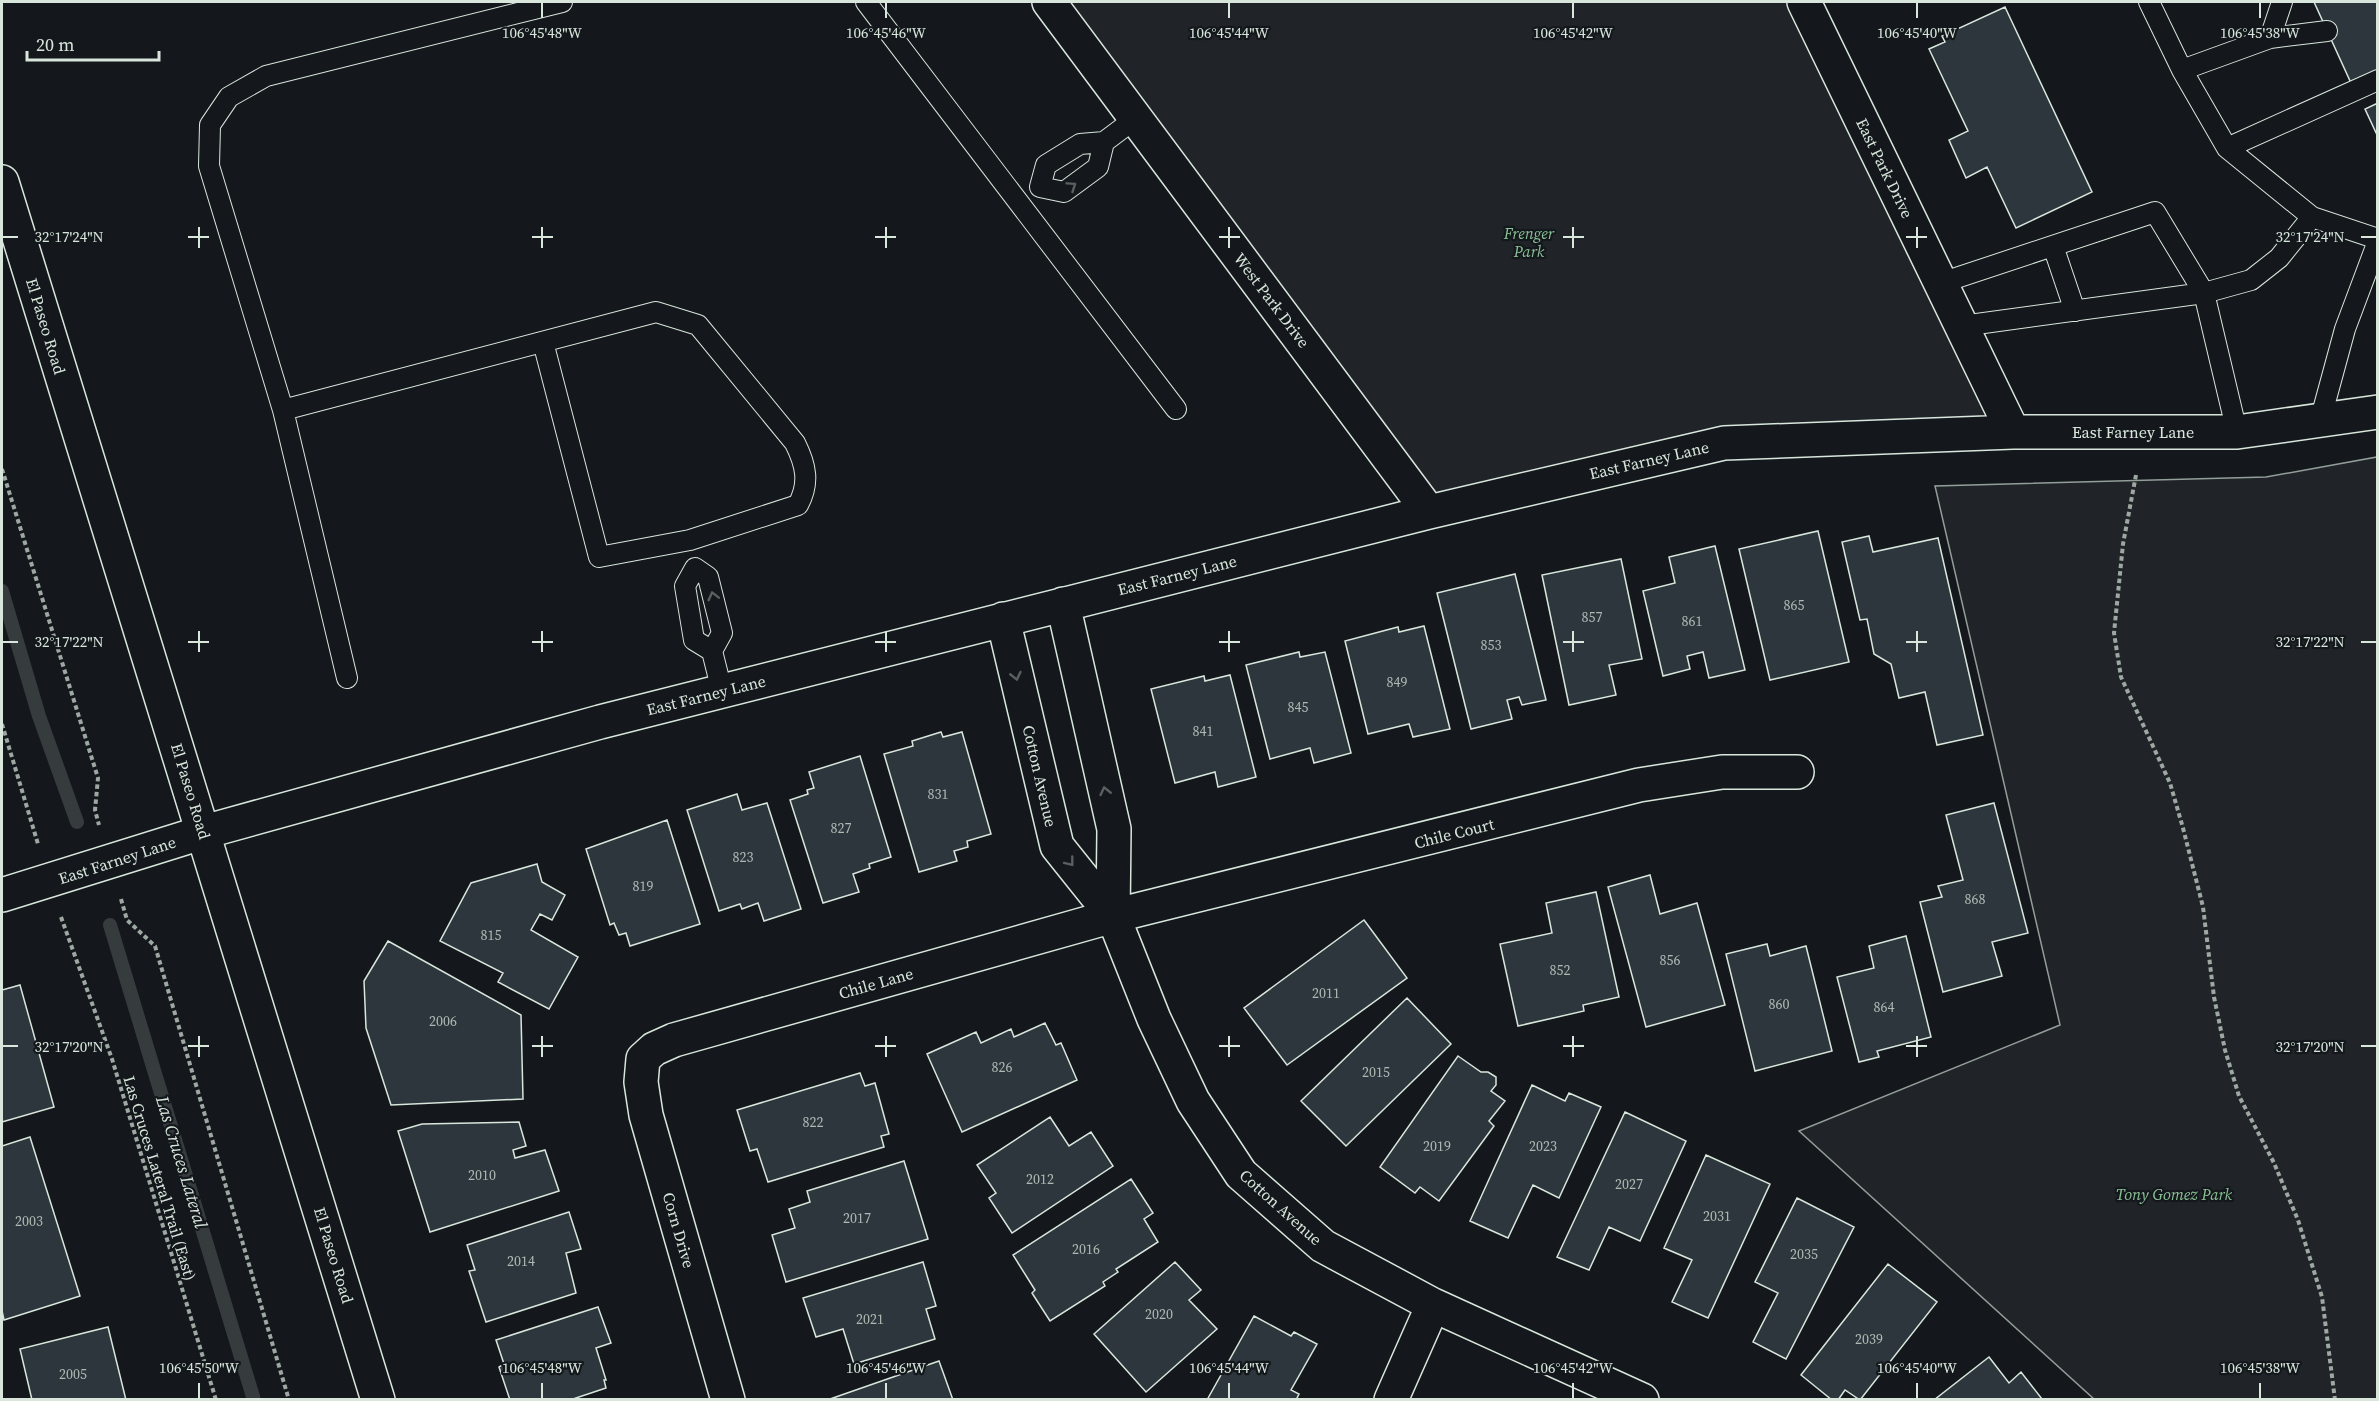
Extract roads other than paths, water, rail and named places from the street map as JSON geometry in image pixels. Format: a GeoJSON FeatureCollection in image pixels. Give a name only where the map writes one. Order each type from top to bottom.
{"type":"FeatureCollection","features":[{"type":"Feature","properties":{"kind":"street","name":"West Park Drive"},"geometry":{"type":"LineString","coordinates":[[1049,2],[1429,512]]}},
{"type":"Feature","properties":{"kind":"street","name":"East Park Drive"},"geometry":{"type":"LineString","coordinates":[[1804,2],[2013,432]]}},
{"type":"Feature","properties":{"kind":"street","name":"El Paseo Road"},"geometry":{"type":"LineString","coordinates":[[2,182],[378,1400]]}},
{"type":"Feature","properties":{"kind":"street","name":"East Farney Lane"},"geometry":{"type":"LineString","coordinates":[[2,895],[50,882],[204,832],[722,691],[1429,512],[1724,442],[2013,432],[2237,432],[2378,412]]}},
{"type":"Feature","properties":{"kind":"street","name":"Cotton Avenue"},"geometry":{"type":"LineString","coordinates":[[1063,604],[1114,829],[1113,916]]}},
{"type":"Feature","properties":{"kind":"street","name":"Cotton Avenue"},"geometry":{"type":"LineString","coordinates":[[1003,620],[1057,846],[1113,916],[1154,1018],[1192,1101],[1241,1174],[1323,1246],[1433,1305],[1642,1400]]}},
{"type":"Feature","properties":{"kind":"street","name":"Chile Court"},"geometry":{"type":"LineString","coordinates":[[1113,916],[1639,786],[1722,772],[1797,772]]}},
{"type":"Feature","properties":{"kind":"street","name":"Chile Lane"},"geometry":{"type":"LineString","coordinates":[[643,1059],[654,1049],[674,1040],[1113,916]]}},
{"type":"Feature","properties":{"kind":"street","name":"Corn Drive"},"geometry":{"type":"LineString","coordinates":[[643,1059],[641,1082],[646,1115],[728,1400]]}},
{"type":"Feature","properties":{"kind":"street"},"geometry":{"type":"LineString","coordinates":[[1391,1400],[1433,1305]]}},
{"type":"Feature","properties":{"kind":"lane"},"geometry":{"type":"LineString","coordinates":[[347,678],[283,410],[209,166],[210,125],[229,97],[266,76],[562,2]]}},
{"type":"Feature","properties":{"kind":"lane"},"geometry":{"type":"LineString","coordinates":[[867,2],[1176,409]]}},
{"type":"Feature","properties":{"kind":"lane"},"geometry":{"type":"LineString","coordinates":[[2149,2],[2182,70],[2227,148],[2312,217],[2378,240],[2345,329],[2320,421]]}},
{"type":"Feature","properties":{"kind":"lane"},"geometry":{"type":"LineString","coordinates":[[2270,38],[2282,2]]}},
{"type":"Feature","properties":{"kind":"lane"},"geometry":{"type":"LineString","coordinates":[[2182,70],[2270,38],[2327,31]]}},
{"type":"Feature","properties":{"kind":"lane"},"geometry":{"type":"LineString","coordinates":[[2227,148],[2378,80]]}},
{"type":"Feature","properties":{"kind":"lane"},"geometry":{"type":"LineString","coordinates":[[1021,202],[1040,187],[1046,165],[1080,144],[1104,142],[1136,118]]}},
{"type":"Feature","properties":{"kind":"lane"},"geometry":{"type":"LineString","coordinates":[[1040,187],[1065,192],[1098,167],[1104,142]]}},
{"type":"Feature","properties":{"kind":"lane"},"geometry":{"type":"LineString","coordinates":[[1941,283],[2155,212],[2204,293],[2237,432]]}},
{"type":"Feature","properties":{"kind":"lane"},"geometry":{"type":"LineString","coordinates":[[1962,326],[2204,293],[2251,280],[2279,258],[2312,217]]}},
{"type":"Feature","properties":{"kind":"lane"},"geometry":{"type":"LineString","coordinates":[[2054,246],[2074,311]]}},
{"type":"Feature","properties":{"kind":"lane"},"geometry":{"type":"LineString","coordinates":[[283,410],[656,312],[698,325],[795,442],[804,465],[807,489],[798,505],[690,540],[599,557],[543,342]]}},
{"type":"Feature","properties":{"kind":"lane"},"geometry":{"type":"LineString","coordinates":[[690,540],[695,568],[685,586],[694,640],[712,651]]}},
{"type":"Feature","properties":{"kind":"lane"},"geometry":{"type":"LineString","coordinates":[[695,568],[708,577],[722,633],[712,651],[722,691]]}},
{"type":"Feature","properties":{"kind":"waterway","name":"Las Cruces Lateral"},"geometry":{"type":"LineString","coordinates":[[2,591],[39,716],[77,822]]}},
{"type":"Feature","properties":{"kind":"waterway","name":"Las Cruces Lateral"},"geometry":{"type":"LineString","coordinates":[[110,925],[254,1400]]}},
{"type":"Feature","properties":{"kind":"park label","name":"Frenger Park"},"geometry":{"type":"Point","coordinates":[1529,242]}},
{"type":"Feature","properties":{"kind":"park label","name":"Tony Gomez Park"},"geometry":{"type":"Point","coordinates":[2174,1194]}}]}
